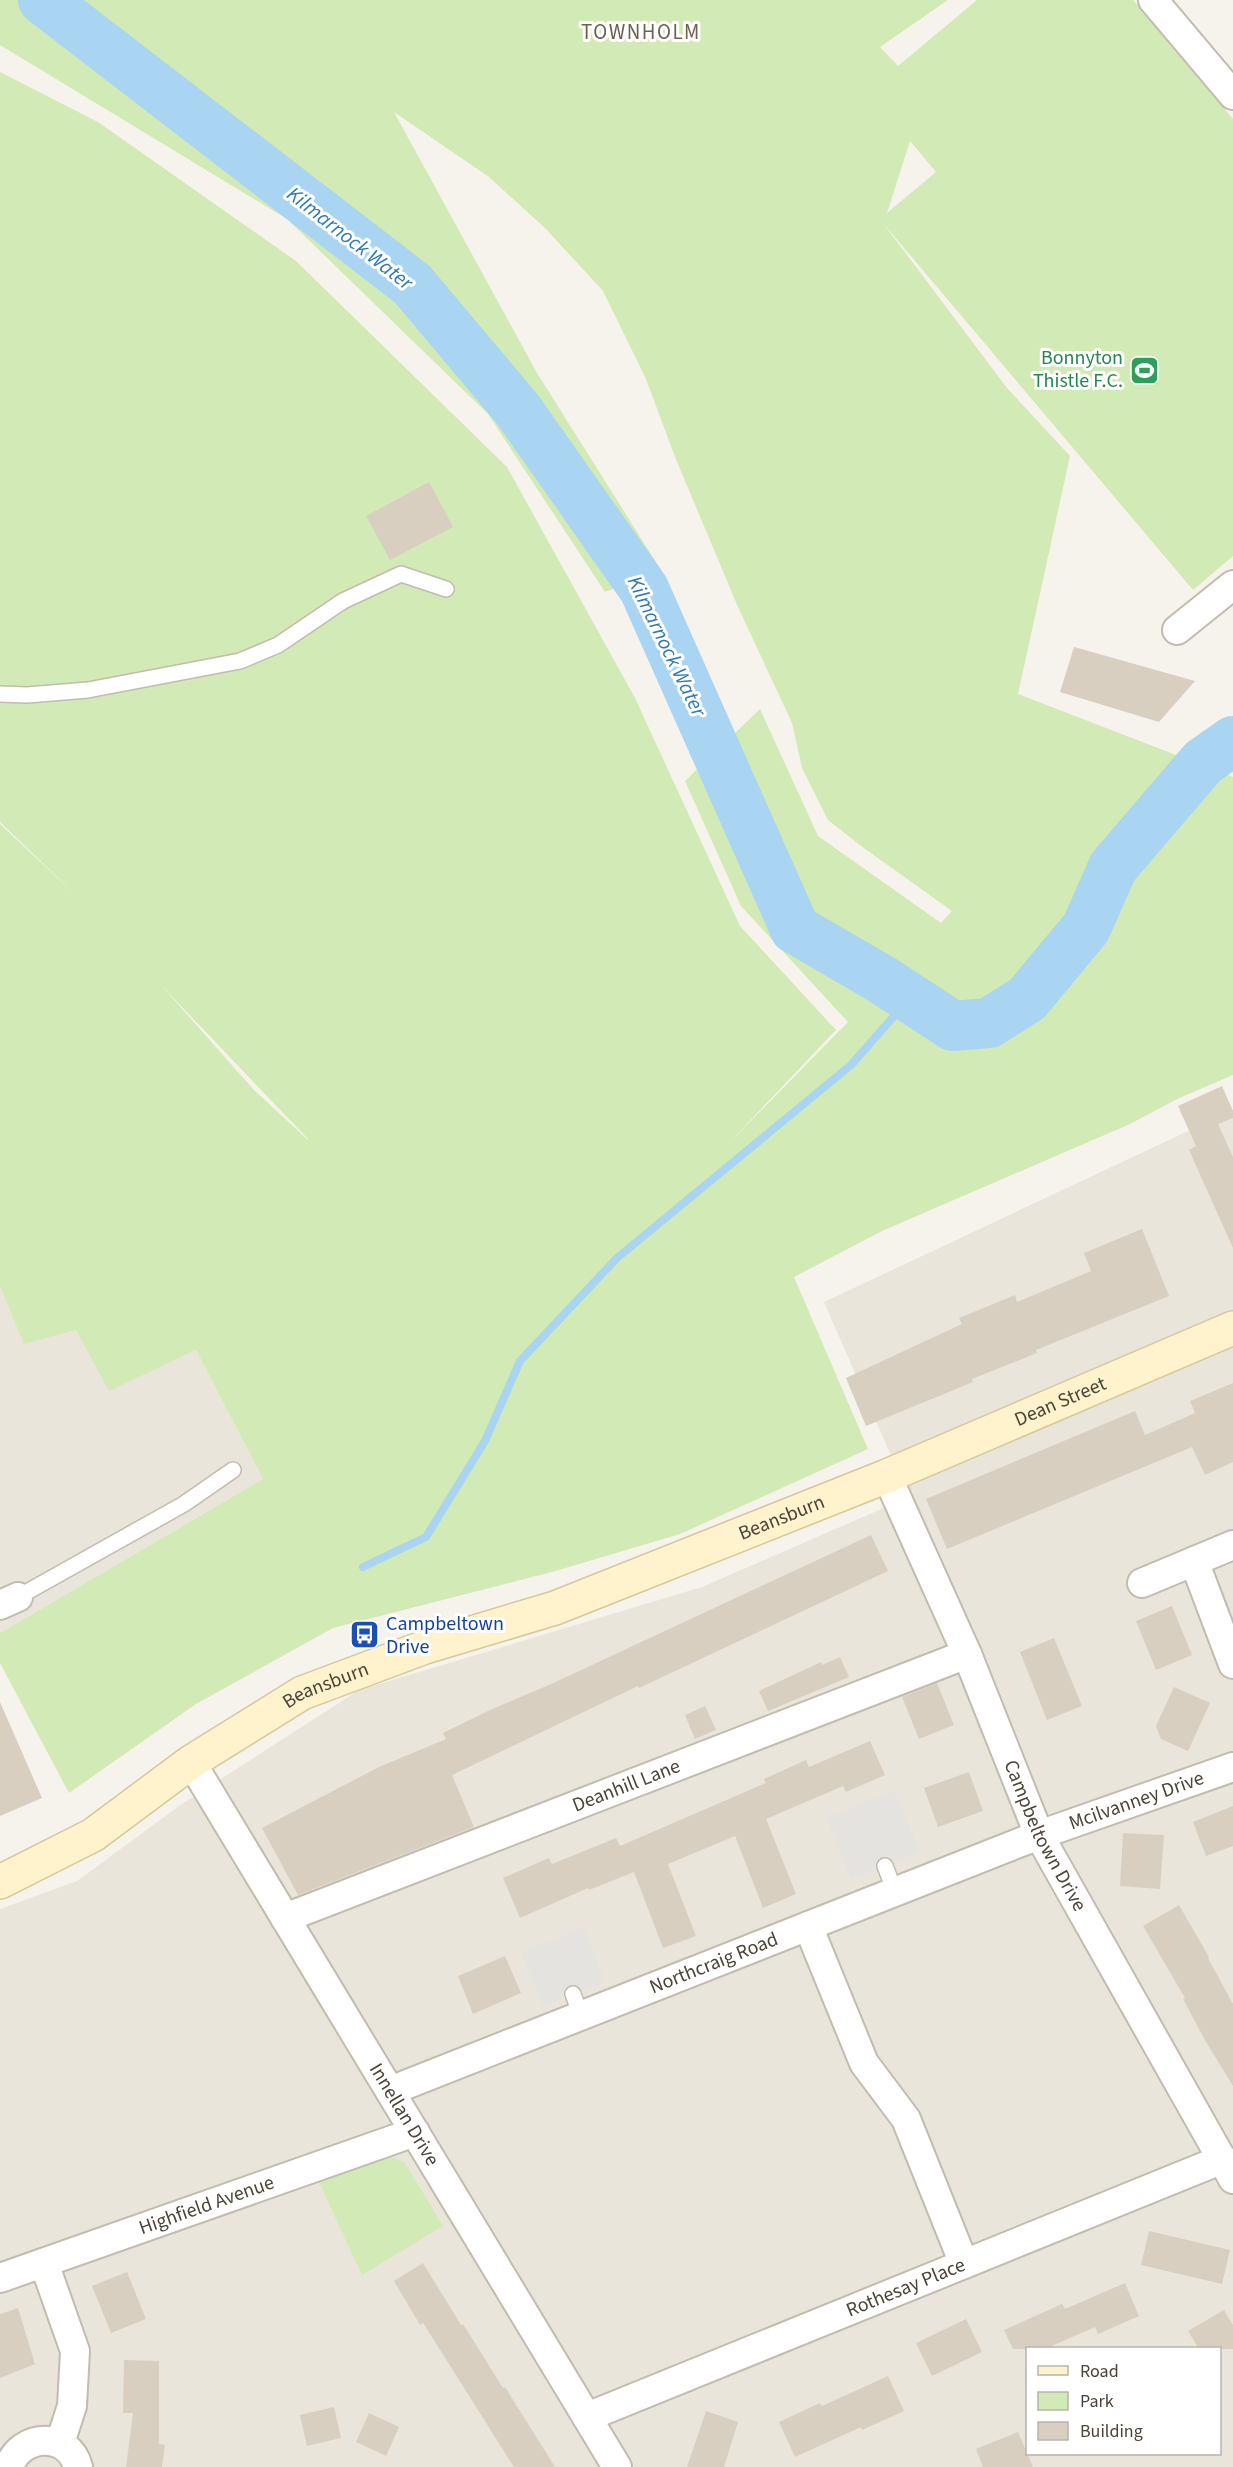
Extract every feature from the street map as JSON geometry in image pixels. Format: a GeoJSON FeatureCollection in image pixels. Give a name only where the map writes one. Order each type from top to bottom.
{"type":"FeatureCollection","features":[{"type":"Feature","properties":{"kind":"main road","name":"Dean Street"},"geometry":{"type":"LineString","coordinates":[[887,1476],[1233,1328]]}},
{"type":"Feature","properties":{"kind":"main road","name":"Beansburn"},"geometry":{"type":"LineString","coordinates":[[0,1882],[93,1835],[191,1762],[302,1693],[425,1647],[549,1611],[887,1476]]}},
{"type":"Feature","properties":{"kind":"street"},"geometry":{"type":"LineString","coordinates":[[1153,0],[1233,95]]}},
{"type":"Feature","properties":{"kind":"street"},"geometry":{"type":"LineString","coordinates":[[1177,630],[1233,585]]}},
{"type":"Feature","properties":{"kind":"street","name":"Campbeltown Drive"},"geometry":{"type":"LineString","coordinates":[[887,1476],[968,1654],[1039,1835],[1228,2169]]}},
{"type":"Feature","properties":{"kind":"street"},"geometry":{"type":"LineString","coordinates":[[1142,1584],[1233,1545]]}},
{"type":"Feature","properties":{"kind":"street"},"geometry":{"type":"LineString","coordinates":[[1194,1561],[1233,1664]]}},
{"type":"Feature","properties":{"kind":"street","name":"Deanhill Lane"},"geometry":{"type":"LineString","coordinates":[[285,1918],[968,1654]]}},
{"type":"Feature","properties":{"kind":"street","name":"Innellan Drive"},"geometry":{"type":"LineString","coordinates":[[191,1762],[617,2467]]}},
{"type":"Feature","properties":{"kind":"street","name":"Mcilvanney Drive"},"geometry":{"type":"LineString","coordinates":[[1039,1835],[1233,1767]]}},
{"type":"Feature","properties":{"kind":"street","name":"Northcraig Road"},"geometry":{"type":"LineString","coordinates":[[390,2091],[577,2005],[808,1926],[1039,1835]]}},
{"type":"Feature","properties":{"kind":"street"},"geometry":{"type":"LineString","coordinates":[[808,1926],[864,2064],[910,2127],[964,2264]]}},
{"type":"Feature","properties":{"kind":"street","name":"Highfield Avenue"},"geometry":{"type":"LineString","coordinates":[[0,2278],[415,2132]]}},
{"type":"Feature","properties":{"kind":"street","name":"Rothesay Place"},"geometry":{"type":"LineString","coordinates":[[587,2417],[964,2264],[1228,2169]]}},
{"type":"Feature","properties":{"kind":"street"},"geometry":{"type":"LineString","coordinates":[[44,2263],[75,2351],[72,2406],[60,2443]]}},
{"type":"Feature","properties":{"kind":"street"},"geometry":{"type":"LineString","coordinates":[[9,2467],[17,2452],[30,2443],[48,2440],[60,2443],[70,2450],[78,2467]]}},
{"type":"Feature","properties":{"kind":"lane"},"geometry":{"type":"LineString","coordinates":[[0,694],[27,695],[88,690],[240,661],[278,645],[343,601],[401,574],[447,589]]}},
{"type":"Feature","properties":{"kind":"lane"},"geometry":{"type":"LineString","coordinates":[[9,1601],[184,1504],[233,1470]]}},
{"type":"Feature","properties":{"kind":"lane"},"geometry":{"type":"LineString","coordinates":[[885,1866],[895,1892]]}},
{"type":"Feature","properties":{"kind":"shaded area"},"geometry":{"type":"Polygon","coordinates":[[[1233,1110],[1233,2467],[0,2467],[0,1909],[77,1881],[179,1806],[359,1690],[702,1587],[909,1497],[824,1302],[1233,1110]]]}},
{"type":"Feature","properties":{"kind":"shaded area"},"geometry":{"type":"Polygon","coordinates":[[[0,1286],[24,1343],[76,1330],[109,1390],[196,1350],[263,1479],[0,1633],[0,1286]]]}},
{"type":"Feature","properties":{"kind":"shaded area"},"geometry":{"type":"Polygon","coordinates":[[[894,1790],[920,1851],[851,1880],[826,1818],[894,1790]]]}},
{"type":"Feature","properties":{"kind":"shaded area"},"geometry":{"type":"Polygon","coordinates":[[[583,1927],[605,1981],[543,2006],[521,1953],[583,1927]]]}},
{"type":"Feature","properties":{"kind":"green space"},"geometry":{"type":"Polygon","coordinates":[[[0,0],[948,0],[880,47],[898,66],[977,0],[1133,0],[1233,119],[1233,556],[1193,590],[883,223],[1007,388],[1070,456],[1018,694],[1233,777],[1233,1075],[1177,1099],[1130,1124],[882,1231],[794,1277],[868,1449],[680,1534],[552,1572],[333,1628],[196,1704],[69,1793],[0,1663],[0,1633],[263,1479],[196,1350],[109,1391],[76,1330],[24,1344],[0,1286],[0,824],[79,898],[0,822],[0,72],[98,122],[296,261],[507,467],[635,698],[740,926],[836,1030],[726,1146],[848,1022],[741,906],[685,781],[760,709],[818,836],[941,923],[952,911],[828,820],[802,768],[792,723],[738,607],[675,457],[646,379],[603,291],[546,229],[489,177],[394,112],[537,373],[661,570],[605,592],[488,414],[287,219],[0,45],[0,0]],[[910,141],[887,213],[936,172],[910,141]],[[161,985],[254,1090],[308,1140],[308,1139],[161,985]]]}},
{"type":"Feature","properties":{"kind":"green space"},"geometry":{"type":"Polygon","coordinates":[[[378,2155],[405,2163],[443,2226],[362,2275],[318,2180],[378,2155]]]}},
{"type":"Feature","properties":{"kind":"building"},"geometry":{"type":"Polygon","coordinates":[[[429,482],[453,527],[390,560],[366,516],[429,482]]]}},
{"type":"Feature","properties":{"kind":"building"},"geometry":{"type":"Polygon","coordinates":[[[1074,647],[1195,681],[1159,722],[1060,692],[1074,647]]]}},
{"type":"Feature","properties":{"kind":"building"},"geometry":{"type":"Polygon","coordinates":[[[1222,1086],[1233,1111],[1233,1118],[1218,1124],[1233,1157],[1233,1248],[1189,1150],[1196,1146],[1178,1106],[1222,1086]]]}},
{"type":"Feature","properties":{"kind":"building"},"geometry":{"type":"Polygon","coordinates":[[[1142,1229],[1169,1296],[1036,1350],[1037,1353],[972,1379],[973,1382],[866,1426],[846,1378],[962,1324],[959,1318],[1015,1295],[1017,1302],[1091,1271],[1084,1253],[1142,1229]]]}},
{"type":"Feature","properties":{"kind":"building"},"geometry":{"type":"Polygon","coordinates":[[[1233,1383],[1233,1462],[1205,1475],[1192,1447],[947,1549],[926,1499],[1135,1411],[1145,1435],[1195,1413],[1190,1401],[1233,1383]]]}},
{"type":"Feature","properties":{"kind":"building"},"geometry":{"type":"Polygon","coordinates":[[[871,1535],[888,1571],[452,1775],[474,1827],[298,1895],[262,1828],[379,1767],[446,1739],[443,1733],[490,1710],[549,1685],[871,1535]]]}},
{"type":"Feature","properties":{"kind":"building"},"geometry":{"type":"Polygon","coordinates":[[[1172,1606],[1192,1655],[1156,1670],[1136,1621],[1172,1606]]]}},
{"type":"Feature","properties":{"kind":"building"},"geometry":{"type":"Polygon","coordinates":[[[1054,1638],[1082,1706],[1047,1720],[1020,1652],[1054,1638]]]}},
{"type":"Feature","properties":{"kind":"building"},"geometry":{"type":"Polygon","coordinates":[[[840,1657],[849,1677],[768,1711],[759,1691],[821,1662],[822,1665],[840,1657]]]}},
{"type":"Feature","properties":{"kind":"building"},"geometry":{"type":"Polygon","coordinates":[[[937,1683],[954,1725],[919,1739],[902,1697],[937,1683]]]}},
{"type":"Feature","properties":{"kind":"building"},"geometry":{"type":"Polygon","coordinates":[[[1174,1687],[1210,1703],[1188,1751],[1161,1739],[1156,1726],[1174,1687]]]}},
{"type":"Feature","properties":{"kind":"building"},"geometry":{"type":"Polygon","coordinates":[[[0,1702],[42,1798],[0,1816],[0,1702]]]}},
{"type":"Feature","properties":{"kind":"building"},"geometry":{"type":"Polygon","coordinates":[[[705,1706],[716,1730],[695,1739],[685,1715],[705,1706]]]}},
{"type":"Feature","properties":{"kind":"building"},"geometry":{"type":"Polygon","coordinates":[[[870,1741],[885,1775],[846,1792],[843,1786],[766,1819],[796,1894],[763,1908],[735,1836],[668,1864],[696,1936],[663,1948],[634,1872],[589,1890],[588,1888],[520,1918],[503,1878],[549,1858],[552,1864],[616,1838],[620,1846],[766,1783],[764,1779],[806,1760],[809,1767],[870,1741]]]}},
{"type":"Feature","properties":{"kind":"building"},"geometry":{"type":"Polygon","coordinates":[[[969,1772],[983,1811],[938,1827],[924,1788],[969,1772]]]}},
{"type":"Feature","properties":{"kind":"building"},"geometry":{"type":"Polygon","coordinates":[[[1233,1806],[1233,1846],[1206,1856],[1193,1822],[1233,1806]]]}},
{"type":"Feature","properties":{"kind":"building"},"geometry":{"type":"Polygon","coordinates":[[[1123,1833],[1164,1835],[1160,1889],[1120,1886],[1123,1833]]]}},
{"type":"Feature","properties":{"kind":"building"},"geometry":{"type":"Polygon","coordinates":[[[1179,1905],[1233,2004],[1233,2086],[1206,2042],[1183,1999],[1185,1998],[1143,1926],[1179,1905]]]}},
{"type":"Feature","properties":{"kind":"building"},"geometry":{"type":"Polygon","coordinates":[[[505,1956],[521,1993],[473,2014],[458,1976],[505,1956]]]}},
{"type":"Feature","properties":{"kind":"building"},"geometry":{"type":"Polygon","coordinates":[[[1149,2231],[1230,2250],[1222,2284],[1141,2265],[1149,2231]]]}},
{"type":"Feature","properties":{"kind":"building"},"geometry":{"type":"Polygon","coordinates":[[[423,2263],[555,2467],[514,2467],[423,2323],[420,2325],[394,2281],[423,2263]]]}},
{"type":"Feature","properties":{"kind":"building"},"geometry":{"type":"Polygon","coordinates":[[[127,2272],[146,2319],[111,2333],[92,2286],[127,2272]]]}},
{"type":"Feature","properties":{"kind":"building"},"geometry":{"type":"Polygon","coordinates":[[[1125,2283],[1139,2316],[1098,2334],[1095,2327],[1050,2347],[1013,2349],[1004,2330],[1062,2304],[1065,2309],[1125,2283]]]}},
{"type":"Feature","properties":{"kind":"building"},"geometry":{"type":"Polygon","coordinates":[[[18,2308],[35,2364],[0,2378],[0,2314],[18,2308]]]}},
{"type":"Feature","properties":{"kind":"building"},"geometry":{"type":"Polygon","coordinates":[[[1224,2310],[1233,2325],[1233,2349],[1198,2347],[1188,2331],[1224,2310]]]}},
{"type":"Feature","properties":{"kind":"building"},"geometry":{"type":"Polygon","coordinates":[[[966,2319],[982,2352],[932,2376],[916,2343],[966,2319]]]}},
{"type":"Feature","properties":{"kind":"building"},"geometry":{"type":"Polygon","coordinates":[[[124,2360],[159,2361],[159,2444],[165,2445],[162,2467],[126,2467],[133,2413],[123,2413],[124,2360]]]}},
{"type":"Feature","properties":{"kind":"building"},"geometry":{"type":"Polygon","coordinates":[[[888,2376],[904,2411],[862,2430],[861,2427],[795,2457],[779,2422],[820,2403],[822,2406],[888,2376]]]}},
{"type":"Feature","properties":{"kind":"building"},"geometry":{"type":"Polygon","coordinates":[[[334,2407],[341,2438],[307,2446],[300,2415],[334,2407]]]}},
{"type":"Feature","properties":{"kind":"building"},"geometry":{"type":"Polygon","coordinates":[[[706,2411],[738,2422],[724,2467],[687,2467],[706,2411]]]}},
{"type":"Feature","properties":{"kind":"building"},"geometry":{"type":"Polygon","coordinates":[[[369,2413],[399,2427],[386,2456],[356,2442],[369,2413]]]}},
{"type":"Feature","properties":{"kind":"building"},"geometry":{"type":"Polygon","coordinates":[[[1018,2432],[1033,2467],[983,2467],[976,2449],[1018,2432]]]}},
{"type":"Feature","properties":{"kind":"waterway","name":"Kilmarnock Water"},"geometry":{"type":"LineString","coordinates":[[43,0],[412,284],[518,410],[644,589],[795,929],[881,979],[953,1026],[989,1023],[1027,999],[1086,928],[1113,867],[1203,762],[1233,741]]}},
{"type":"Feature","properties":{"kind":"waterway"},"geometry":{"type":"LineString","coordinates":[[363,1567],[426,1537],[485,1441],[520,1361],[617,1258],[851,1065],[910,998]]}},
{"type":"Feature","properties":{"kind":"place","name":"Bonnyton Thistle F.C."},"geometry":{"type":"Point","coordinates":[1144,370]}},
{"type":"Feature","properties":{"kind":"place","name":"Campbeltown Drive"},"geometry":{"type":"Point","coordinates":[365,1635]}},
{"type":"Feature","properties":{"kind":"district","name":"TOWNHOLM"},"geometry":{"type":"Point","coordinates":[641,32]}}]}
